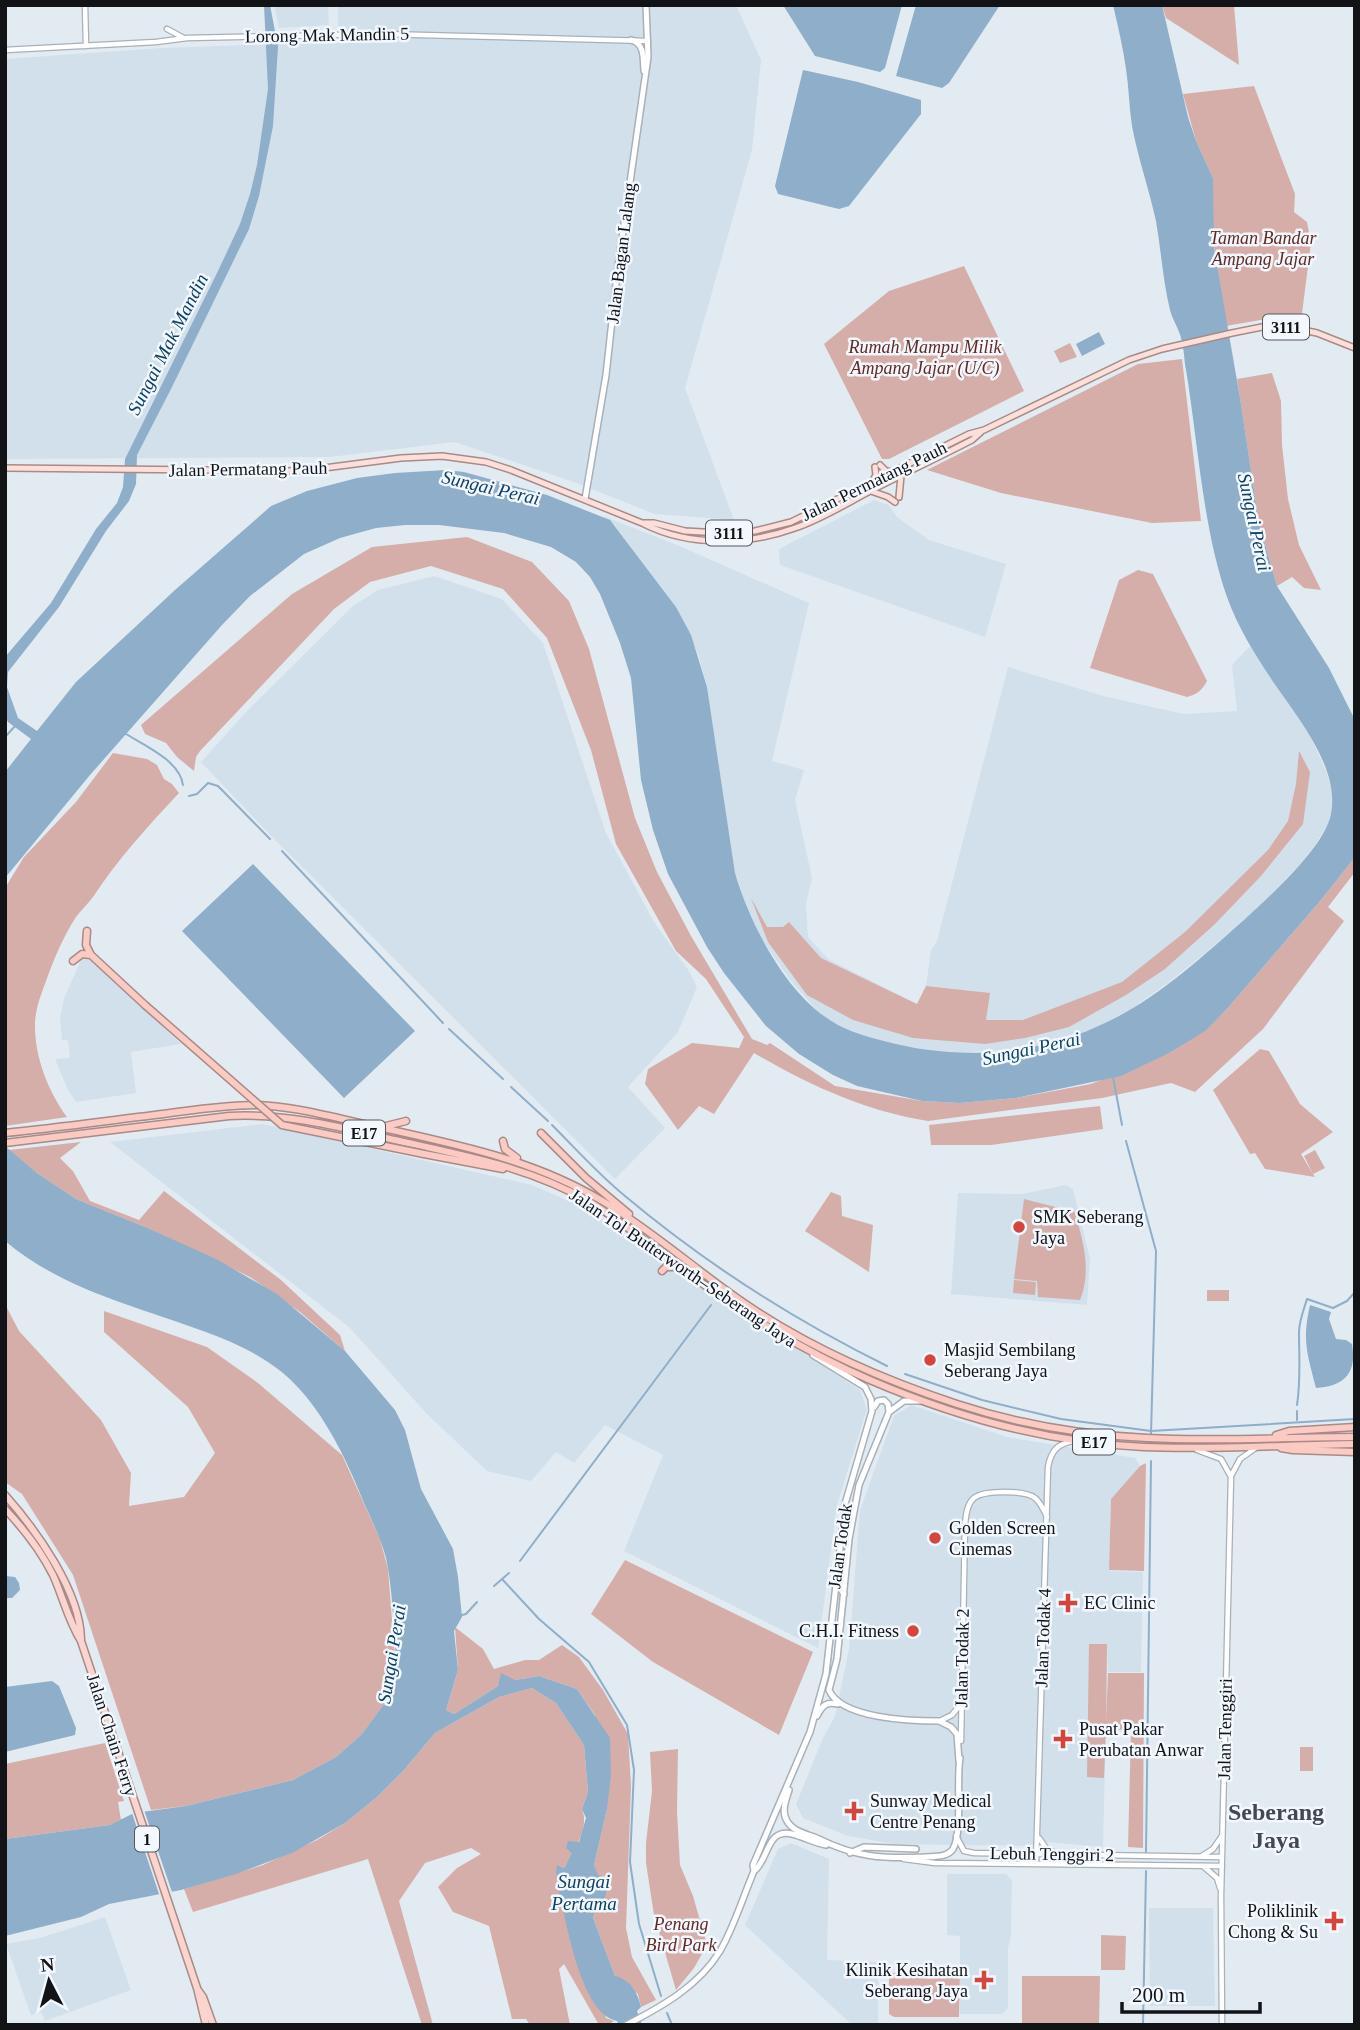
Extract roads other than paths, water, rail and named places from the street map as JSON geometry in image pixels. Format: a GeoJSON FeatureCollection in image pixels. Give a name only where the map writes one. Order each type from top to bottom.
{"type":"FeatureCollection","features":[{"type":"Feature","properties":{"kind":"highway"},"geometry":{"type":"LineString","coordinates":[[87,931],[86,945],[92,955],[282,1125],[526,1173]]}},
{"type":"Feature","properties":{"kind":"highway"},"geometry":{"type":"LineString","coordinates":[[73,961],[82,954],[92,955]]}},
{"type":"Feature","properties":{"kind":"highway","name":"Jalan Tol Butterworth–Seberang Jaya"},"geometry":{"type":"LineString","coordinates":[[5,1133],[253,1105],[279,1107],[380,1128],[528,1165],[570,1182],[647,1231],[749,1306],[785,1328],[834,1353],[956,1404],[1033,1424],[1099,1435],[1355,1444]]}},
{"type":"Feature","properties":{"kind":"highway","name":"Jalan Tol Butterworth–Seberang Jaya"},"geometry":{"type":"LineString","coordinates":[[5,1143],[200,1119],[254,1115],[298,1118],[459,1154],[526,1173],[589,1202],[741,1310],[805,1349],[923,1401],[1036,1434],[1143,1447],[1181,1448],[1355,1437]]}},
{"type":"Feature","properties":{"kind":"highway"},"geometry":{"type":"LineString","coordinates":[[380,1128],[406,1121]]}},
{"type":"Feature","properties":{"kind":"highway"},"geometry":{"type":"LineString","coordinates":[[541,1132],[586,1178],[647,1231]]}},
{"type":"Feature","properties":{"kind":"highway"},"geometry":{"type":"LineString","coordinates":[[503,1141],[510,1154],[528,1165]]}},
{"type":"Feature","properties":{"kind":"highway"},"geometry":{"type":"LineString","coordinates":[[662,1271],[666,1267],[678,1267]]}},
{"type":"Feature","properties":{"kind":"highway"},"geometry":{"type":"LineString","coordinates":[[1266,1442],[1289,1431],[1355,1427]]}},
{"type":"Feature","properties":{"kind":"highway"},"geometry":{"type":"LineString","coordinates":[[1266,1442],[1293,1450],[1355,1452]]}},
{"type":"Feature","properties":{"kind":"highway","name":"Jalan Chain Ferry"},"geometry":{"type":"LineString","coordinates":[[5,1494],[29,1523],[59,1570],[80,1625],[81,1641],[197,1988],[206,2025]]}},
{"type":"Feature","properties":{"kind":"highway","name":"Jalan Chain Ferry"},"geometry":{"type":"LineString","coordinates":[[5,1509],[25,1530],[53,1576],[73,1629],[81,1641]]}},
{"type":"Feature","properties":{"kind":"highway","name":"Jalan Chain Ferry"},"geometry":{"type":"LineString","coordinates":[[197,1988],[213,2025]]}},
{"type":"Feature","properties":{"kind":"main road","name":"Jalan Bagan Lalang"},"geometry":{"type":"LineString","coordinates":[[585,499],[606,375],[618,266],[645,81],[649,41],[646,5]]}},
{"type":"Feature","properties":{"kind":"main road"},"geometry":{"type":"LineString","coordinates":[[631,40],[640,46],[645,81]]}},
{"type":"Feature","properties":{"kind":"main road","name":"Jalan Permatang Pauh"},"geometry":{"type":"LineString","coordinates":[[5,468],[309,471],[401,458],[442,456],[485,462],[511,470],[667,533],[695,540],[752,538],[804,525],[969,435],[1129,359],[1262,327],[1294,328],[1317,333],[1355,348]]}},
{"type":"Feature","properties":{"kind":"main road"},"geometry":{"type":"LineString","coordinates":[[877,466],[898,474],[897,499],[869,489],[876,478],[877,466]]}},
{"type":"Feature","properties":{"kind":"main road"},"geometry":{"type":"LineString","coordinates":[[805,1349],[829,1367],[865,1387],[871,1396],[872,1411]]}},
{"type":"Feature","properties":{"kind":"main road"},"geometry":{"type":"LineString","coordinates":[[872,1411],[878,1401],[883,1399],[887,1402],[889,1412],[904,1401],[923,1401]]}},
{"type":"Feature","properties":{"kind":"main road","name":"Jalan Todak"},"geometry":{"type":"LineString","coordinates":[[792,1776],[810,1732],[828,1658],[845,1504],[872,1411]]}},
{"type":"Feature","properties":{"kind":"main road","name":"Jalan Todak"},"geometry":{"type":"LineString","coordinates":[[842,1704],[829,1692],[837,1659],[855,1502],[859,1485],[889,1412]]}},
{"type":"Feature","properties":{"kind":"main road"},"geometry":{"type":"LineString","coordinates":[[841,1549],[839,1588],[844,1594]]}},
{"type":"Feature","properties":{"kind":"main road"},"geometry":{"type":"LineString","coordinates":[[810,1732],[822,1706],[832,1702],[893,1720],[939,1721],[951,1727],[957,1734],[959,1761]]}},
{"type":"Feature","properties":{"kind":"main road","name":"Jalan Todak 2"},"geometry":{"type":"LineString","coordinates":[[956,1836],[961,1741]]}},
{"type":"Feature","properties":{"kind":"main road"},"geometry":{"type":"LineString","coordinates":[[754,1871],[753,1865],[792,1776]]}},
{"type":"Feature","properties":{"kind":"main road","name":"Lebuh Tenggiri 2"},"geometry":{"type":"LineString","coordinates":[[792,1776],[784,1809],[787,1821],[796,1830],[850,1853],[904,1859],[946,1855],[951,1851],[956,1836]]}},
{"type":"Feature","properties":{"kind":"main road"},"geometry":{"type":"LineString","coordinates":[[626,2025],[678,1994],[697,1979],[715,1959],[754,1871],[759,1867],[771,1841],[780,1834],[794,1834],[829,1845]]}},
{"type":"Feature","properties":{"kind":"main road"},"geometry":{"type":"LineString","coordinates":[[850,1853],[864,1847],[916,1849]]}},
{"type":"Feature","properties":{"kind":"street"},"geometry":{"type":"LineString","coordinates":[[85,5],[86,46]]}},
{"type":"Feature","properties":{"kind":"street"},"geometry":{"type":"LineString","coordinates":[[167,29],[187,38]]}},
{"type":"Feature","properties":{"kind":"street","name":"Lorong Mak Mandin 5"},"geometry":{"type":"LineString","coordinates":[[5,50],[259,36],[433,34],[649,41]]}},
{"type":"Feature","properties":{"kind":"street","name":"Jalan Todak 4"},"geometry":{"type":"LineString","coordinates":[[1036,1864],[1050,1458],[1059,1445],[1077,1440]]}},
{"type":"Feature","properties":{"kind":"street"},"geometry":{"type":"LineString","coordinates":[[1231,1476],[1240,1459],[1266,1442]]}},
{"type":"Feature","properties":{"kind":"street"},"geometry":{"type":"LineString","coordinates":[[1181,1448],[1217,1457],[1225,1464],[1231,1476]]}},
{"type":"Feature","properties":{"kind":"street","name":"Jalan Tenggiri"},"geometry":{"type":"LineString","coordinates":[[1222,2025],[1221,1896],[1231,1476]]}},
{"type":"Feature","properties":{"kind":"street","name":"Jalan Todak 2"},"geometry":{"type":"LineString","coordinates":[[961,1741],[966,1514],[971,1500],[988,1493],[1030,1495],[1040,1503],[1047,1518]]}},
{"type":"Feature","properties":{"kind":"street"},"geometry":{"type":"LineString","coordinates":[[939,1721],[952,1715],[961,1704]]}},
{"type":"Feature","properties":{"kind":"street"},"geometry":{"type":"LineString","coordinates":[[1037,1835],[1046,1848],[1059,1854]]}},
{"type":"Feature","properties":{"kind":"street"},"geometry":{"type":"LineString","coordinates":[[1221,1896],[1217,1878],[1206,1866],[1208,1860],[1201,1856],[1213,1849],[1223,1835]]}},
{"type":"Feature","properties":{"kind":"street","name":"Lebuh Tenggiri 2"},"geometry":{"type":"LineString","coordinates":[[956,1836],[968,1853],[1222,1857]]}},
{"type":"Feature","properties":{"kind":"street"},"geometry":{"type":"LineString","coordinates":[[1048,1854],[1049,1858],[1057,1862],[1086,1866]]}},
{"type":"Feature","properties":{"kind":"street","name":"Lebuh Tenggiri 2"},"geometry":{"type":"LineString","coordinates":[[904,1859],[922,1862],[1086,1866],[1222,1866]]}},
{"type":"Feature","properties":{"kind":"water","name":"Sungai Perai"},"geometry":{"type":"Polygon","coordinates":[[[264,5],[270,5],[278,47],[273,126],[259,196],[249,229],[137,455],[136,484],[129,501],[106,531],[59,607],[8,672],[7,687],[18,718],[37,731],[76,682],[271,506],[307,491],[357,478],[446,470],[464,472],[547,495],[610,520],[676,607],[691,635],[707,687],[735,873],[741,892],[758,931],[781,970],[794,988],[824,1016],[860,1034],[912,1047],[968,1053],[997,1052],[1053,1042],[1081,1033],[1144,1001],[1212,948],[1295,871],[1327,827],[1332,797],[1329,779],[1315,744],[1236,620],[1212,541],[1182,344],[1170,310],[1156,221],[1132,126],[1125,61],[1113,5],[1162,5],[1188,117],[1213,178],[1214,248],[1259,523],[1277,586],[1329,668],[1355,720],[1355,857],[1321,900],[1205,1031],[1173,1051],[1121,1076],[1016,1098],[960,1103],[922,1101],[857,1086],[799,1054],[766,1026],[724,973],[668,874],[653,830],[641,780],[631,678],[600,594],[590,577],[576,562],[551,547],[504,533],[439,525],[376,528],[340,538],[304,554],[250,596],[222,625],[90,775],[5,878],[5,772],[31,739],[8,722],[5,716],[5,657],[51,603],[96,529],[117,503],[123,487],[125,459],[240,224],[257,165],[268,89],[264,5]]]}},
{"type":"Feature","properties":{"kind":"water"},"geometry":{"type":"Polygon","coordinates":[[[783,5],[902,5],[885,68],[880,72],[815,56],[783,5]]]}},
{"type":"Feature","properties":{"kind":"water"},"geometry":{"type":"Polygon","coordinates":[[[916,5],[1000,5],[949,83],[942,88],[896,76],[916,5]]]}},
{"type":"Feature","properties":{"kind":"water"},"geometry":{"type":"Polygon","coordinates":[[[803,70],[921,100],[921,114],[849,206],[839,209],[778,194],[775,186],[803,70]]]}},
{"type":"Feature","properties":{"kind":"water"},"geometry":{"type":"Polygon","coordinates":[[[1099,332],[1105,344],[1082,356],[1076,344],[1099,332]]]}},
{"type":"Feature","properties":{"kind":"water"},"geometry":{"type":"Polygon","coordinates":[[[253,864],[415,1031],[344,1098],[182,931],[253,864]]]}},
{"type":"Feature","properties":{"kind":"water","name":"Sungai Pertama"},"geometry":{"type":"Polygon","coordinates":[[[5,1146],[37,1173],[76,1199],[216,1259],[277,1294],[345,1351],[395,1410],[405,1430],[421,1489],[453,1549],[458,1577],[462,1617],[454,1631],[458,1670],[446,1710],[454,1714],[498,1686],[501,1673],[515,1680],[539,1676],[577,1689],[610,1738],[611,1775],[607,1809],[594,1865],[598,1875],[606,1877],[607,1885],[603,1900],[593,1918],[615,1976],[629,1983],[638,1997],[641,2007],[637,2011],[642,2025],[619,2025],[617,2021],[604,2015],[585,1986],[571,1945],[559,1892],[565,1882],[556,1874],[557,1865],[564,1868],[572,1853],[566,1848],[568,1841],[579,1842],[586,1818],[582,1809],[588,1792],[584,1745],[556,1703],[532,1688],[499,1697],[435,1733],[377,1797],[345,1823],[294,1852],[236,1874],[181,1890],[109,1904],[81,1917],[5,1936],[5,1839],[110,1825],[134,1813],[186,1806],[293,1780],[336,1757],[361,1735],[387,1700],[396,1671],[396,1658],[390,1582],[384,1551],[349,1468],[321,1416],[309,1400],[283,1373],[245,1349],[75,1284],[27,1258],[5,1241],[5,1146]]]}},
{"type":"Feature","properties":{"kind":"water"},"geometry":{"type":"Polygon","coordinates":[[[1310,1305],[1331,1312],[1329,1319],[1336,1339],[1352,1344],[1353,1363],[1347,1376],[1326,1387],[1316,1388],[1308,1356],[1306,1328],[1310,1305]]]}},
{"type":"Feature","properties":{"kind":"water"},"geometry":{"type":"Polygon","coordinates":[[[5,1576],[15,1577],[19,1583],[20,1590],[12,1598],[5,1598],[5,1576]]]}},
{"type":"Feature","properties":{"kind":"water"},"geometry":{"type":"Polygon","coordinates":[[[52,1681],[59,1686],[76,1728],[75,1735],[5,1752],[5,1687],[52,1681]]]}},
{"type":"Feature","properties":{"kind":"waterway"},"geometry":{"type":"LineString","coordinates":[[5,737],[16,725]]}},
{"type":"Feature","properties":{"kind":"waterway"},"geometry":{"type":"LineString","coordinates":[[126,734],[168,761],[175,768],[183,785]]}},
{"type":"Feature","properties":{"kind":"waterway"},"geometry":{"type":"LineString","coordinates":[[189,796],[197,794],[208,783],[218,786],[270,839]]}},
{"type":"Feature","properties":{"kind":"waterway"},"geometry":{"type":"LineString","coordinates":[[282,851],[443,1023]]}},
{"type":"Feature","properties":{"kind":"waterway"},"geometry":{"type":"LineString","coordinates":[[449,1029],[503,1079]]}},
{"type":"Feature","properties":{"kind":"waterway"},"geometry":{"type":"LineString","coordinates":[[1113,1077],[1122,1125]]}},
{"type":"Feature","properties":{"kind":"waterway"},"geometry":{"type":"LineString","coordinates":[[511,1087],[548,1121]]}},
{"type":"Feature","properties":{"kind":"waterway"},"geometry":{"type":"LineString","coordinates":[[552,1125],[615,1188],[655,1221],[784,1310],[887,1366]]}},
{"type":"Feature","properties":{"kind":"waterway"},"geometry":{"type":"LineString","coordinates":[[1126,1141],[1156,1251],[1151,1434]]}},
{"type":"Feature","properties":{"kind":"waterway"},"geometry":{"type":"LineString","coordinates":[[1297,1405],[1299,1328],[1307,1299],[1333,1308],[1347,1301],[1355,1292]]}},
{"type":"Feature","properties":{"kind":"waterway"},"geometry":{"type":"LineString","coordinates":[[520,1561],[711,1305]]}},
{"type":"Feature","properties":{"kind":"waterway"},"geometry":{"type":"LineString","coordinates":[[905,1374],[982,1400],[1061,1419],[1151,1431],[1355,1419]]}},
{"type":"Feature","properties":{"kind":"waterway"},"geometry":{"type":"LineString","coordinates":[[1297,1411],[1297,1420]]}},
{"type":"Feature","properties":{"kind":"waterway"},"geometry":{"type":"LineString","coordinates":[[1146,1853],[1151,1461]]}},
{"type":"Feature","properties":{"kind":"waterway"},"geometry":{"type":"LineString","coordinates":[[494,1586],[509,1573]]}},
{"type":"Feature","properties":{"kind":"waterway"},"geometry":{"type":"LineString","coordinates":[[502,1579],[539,1619],[589,1662],[627,1725],[634,1770],[630,1862],[639,1924],[661,1996]]}},
{"type":"Feature","properties":{"kind":"waterway"},"geometry":{"type":"LineString","coordinates":[[462,1615],[477,1602]]}},
{"type":"Feature","properties":{"kind":"waterway"},"geometry":{"type":"LineString","coordinates":[[1143,2025],[1146,1871]]}},
{"type":"Feature","properties":{"kind":"waterway"},"geometry":{"type":"LineString","coordinates":[[667,2013],[672,2025]]}},
{"type":"Feature","properties":{"kind":"place","name":"SMK Seberang Jaya"},"geometry":{"type":"Point","coordinates":[1019,1227]}},
{"type":"Feature","properties":{"kind":"place","name":"Masjid Sembilang Seberang Jaya"},"geometry":{"type":"Point","coordinates":[930,1360]}},
{"type":"Feature","properties":{"kind":"place","name":"Golden Screen Cinemas"},"geometry":{"type":"Point","coordinates":[935,1538]}},
{"type":"Feature","properties":{"kind":"place","name":"EC Clinic"},"geometry":{"type":"Point","coordinates":[1068,1603]}},
{"type":"Feature","properties":{"kind":"place","name":"C.H.I. Fitness"},"geometry":{"type":"Point","coordinates":[913,1631]}},
{"type":"Feature","properties":{"kind":"place","name":"Pusat Pakar Perubatan Anwar"},"geometry":{"type":"Point","coordinates":[1063,1739]}},
{"type":"Feature","properties":{"kind":"place","name":"Sunway Medical Centre Penang"},"geometry":{"type":"Point","coordinates":[854,1811]}},
{"type":"Feature","properties":{"kind":"place","name":"Poliklinik Chong & Su"},"geometry":{"type":"Point","coordinates":[1334,1921]}},
{"type":"Feature","properties":{"kind":"place","name":"Klinik Kesihatan Seberang Jaya"},"geometry":{"type":"Point","coordinates":[984,1980]}},
{"type":"Feature","properties":{"kind":"district","name":"Seberang Jaya"},"geometry":{"type":"Point","coordinates":[1276,1826]}},
{"type":"Feature","properties":{"kind":"park label","name":"Taman Bandar Ampang Jajar"},"geometry":{"type":"Point","coordinates":[1263,248]}},
{"type":"Feature","properties":{"kind":"park label","name":"Rumah Mampu Milik Ampang Jajar (U/C)"},"geometry":{"type":"Point","coordinates":[925,357]}},
{"type":"Feature","properties":{"kind":"park label","name":"Penang Bird Park"},"geometry":{"type":"Point","coordinates":[681,1934]}},
{"type":"Feature","properties":{"kind":"water label","name":"Sungai Mak Mandin"},"geometry":{"type":"Point","coordinates":[167,344]}}]}
